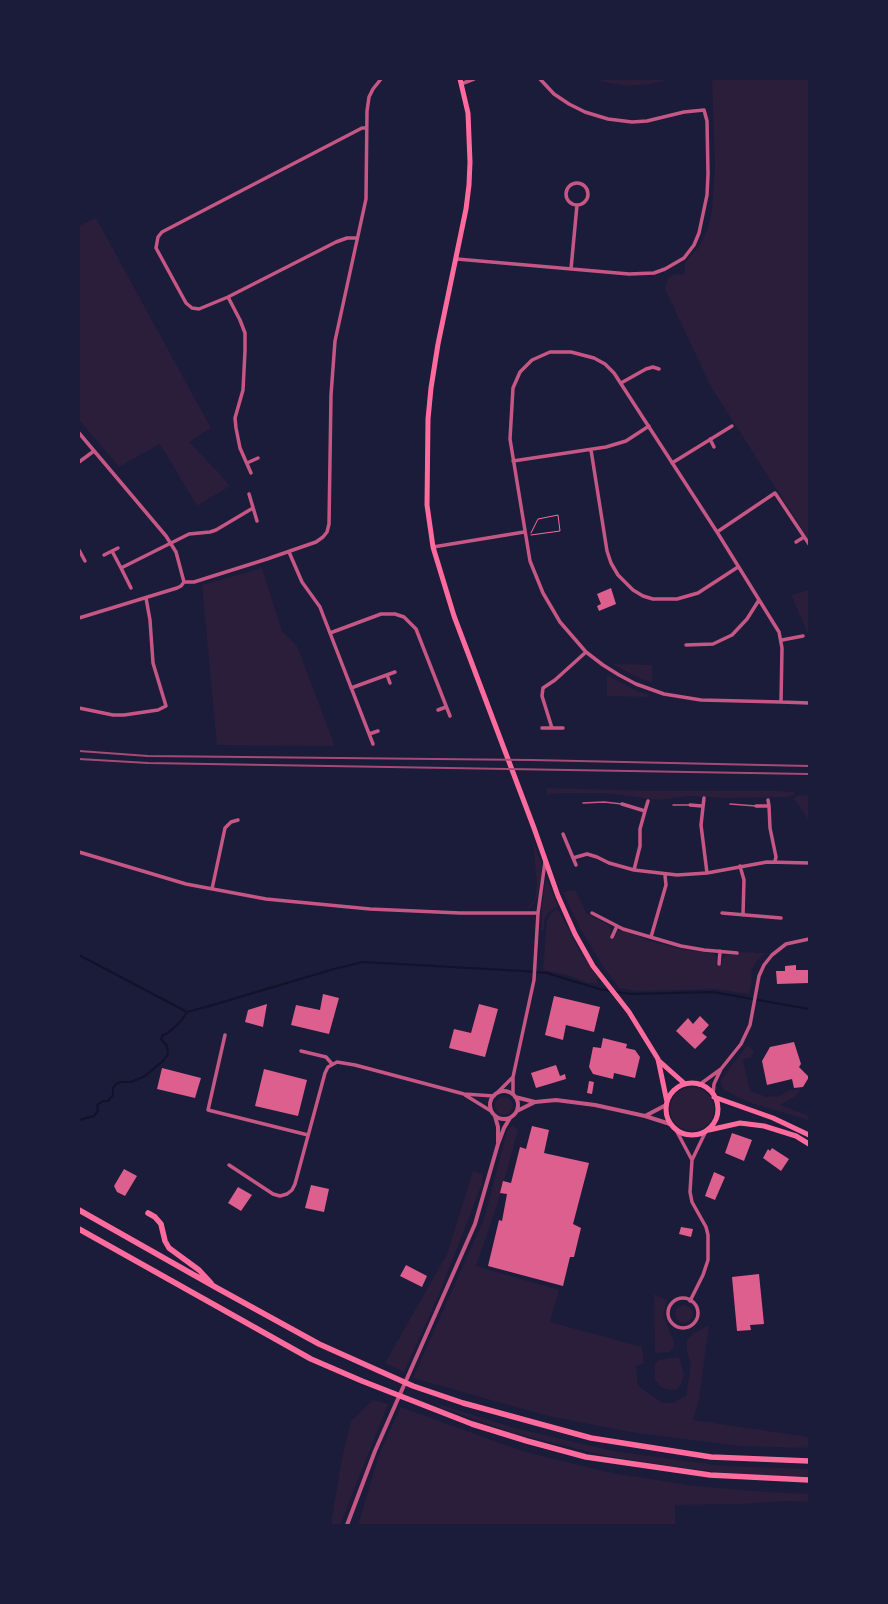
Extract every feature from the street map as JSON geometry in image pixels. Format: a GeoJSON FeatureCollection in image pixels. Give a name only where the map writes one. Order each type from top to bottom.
{"type":"FeatureCollection","features":[{"type":"Feature","properties":{"kind":"highway"},"geometry":{"type":"LineString","coordinates":[[79,1210],[216,1288],[319,1344],[413,1386],[463,1403],[590,1438],[711,1457],[809,1461]]}},
{"type":"Feature","properties":{"kind":"highway"},"geometry":{"type":"LineString","coordinates":[[148,1213],[162,1224],[165,1241],[169,1248],[199,1270],[216,1288]]}},
{"type":"Feature","properties":{"kind":"highway"},"geometry":{"type":"LineString","coordinates":[[79,1229],[311,1359],[362,1381],[472,1424],[586,1457],[710,1475],[809,1480]]}},
{"type":"Feature","properties":{"kind":"main road"},"geometry":{"type":"LineString","coordinates":[[460,81],[468,114],[470,162],[466,209],[437,351],[428,419],[427,505],[433,547],[454,616],[558,896],[574,934],[593,966],[622,1004],[658,1059],[674,1076],[686,1084]]}},
{"type":"Feature","properties":{"kind":"main road"},"geometry":{"type":"LineString","coordinates":[[658,1059],[666,1112],[670,1124],[676,1130],[688,1135],[700,1134],[740,1123],[764,1126],[786,1132],[809,1144]]}},
{"type":"Feature","properties":{"kind":"main road"},"geometry":{"type":"LineString","coordinates":[[666,1104],[674,1091],[686,1084],[699,1084],[707,1088],[714,1096],[717,1105],[717,1115],[714,1123],[707,1131]]}},
{"type":"Feature","properties":{"kind":"main road"},"geometry":{"type":"LineString","coordinates":[[714,1096],[773,1118],[809,1135]]}},
{"type":"Feature","properties":{"kind":"street"},"geometry":{"type":"LineString","coordinates":[[184,582],[200,580],[289,552],[316,542],[327,532],[329,524],[328,473],[332,364],[339,318],[366,198],[366,128],[369,97],[381,79]]}},
{"type":"Feature","properties":{"kind":"street"},"geometry":{"type":"LineString","coordinates":[[460,81],[474,79]]}},
{"type":"Feature","properties":{"kind":"street"},"geometry":{"type":"LineString","coordinates":[[457,259],[629,274],[654,273],[665,269],[684,258],[694,245],[699,233],[707,195],[708,147],[707,121],[704,110],[684,112],[647,121],[632,122],[608,119],[585,112],[569,104],[554,94],[540,79]]}},
{"type":"Feature","properties":{"kind":"street"},"geometry":{"type":"LineString","coordinates":[[357,238],[347,238],[336,242],[228,297],[207,306],[196,308],[189,306],[184,300],[158,253],[156,243],[158,236],[162,232],[362,128],[366,128]]}},
{"type":"Feature","properties":{"kind":"street"},"geometry":{"type":"LineString","coordinates":[[578,182],[587,188],[589,194],[587,200],[577,206],[571,204],[567,199],[566,194],[567,188],[578,182]]}},
{"type":"Feature","properties":{"kind":"street"},"geometry":{"type":"LineString","coordinates":[[571,269],[577,206]]}},
{"type":"Feature","properties":{"kind":"street"},"geometry":{"type":"LineString","coordinates":[[228,297],[240,320],[244,333],[245,351],[243,390],[235,418],[237,440],[251,473]]}},
{"type":"Feature","properties":{"kind":"street"},"geometry":{"type":"LineString","coordinates":[[781,702],[782,640],[775,625],[621,383],[605,364],[582,354],[561,351],[550,352],[532,360],[520,372],[513,388],[510,439],[524,532],[530,561],[543,593],[560,622],[586,652],[619,675],[643,687],[664,694],[701,700],[809,703]]}},
{"type":"Feature","properties":{"kind":"street"},"geometry":{"type":"LineString","coordinates":[[621,383],[646,369],[654,367],[659,369]]}},
{"type":"Feature","properties":{"kind":"street"},"geometry":{"type":"LineString","coordinates":[[513,462],[606,447],[620,443],[649,426]]}},
{"type":"Feature","properties":{"kind":"street"},"geometry":{"type":"LineString","coordinates":[[672,463],[732,426]]}},
{"type":"Feature","properties":{"kind":"street"},"geometry":{"type":"LineString","coordinates":[[79,433],[171,544],[176,552],[184,582]]}},
{"type":"Feature","properties":{"kind":"street"},"geometry":{"type":"LineString","coordinates":[[710,440],[714,447]]}},
{"type":"Feature","properties":{"kind":"street"},"geometry":{"type":"LineString","coordinates":[[591,450],[607,550],[611,563],[618,575],[633,590],[644,596],[653,598],[676,599],[698,593],[738,567]]}},
{"type":"Feature","properties":{"kind":"street"},"geometry":{"type":"LineString","coordinates":[[79,462],[94,451]]}},
{"type":"Feature","properties":{"kind":"street"},"geometry":{"type":"LineString","coordinates":[[247,463],[258,458]]}},
{"type":"Feature","properties":{"kind":"street"},"geometry":{"type":"LineString","coordinates":[[717,532],[775,493],[808,544]]}},
{"type":"Feature","properties":{"kind":"street"},"geometry":{"type":"LineString","coordinates":[[249,494],[257,521]]}},
{"type":"Feature","properties":{"kind":"street"},"geometry":{"type":"LineString","coordinates":[[121,568],[189,534],[216,530],[253,508]]}},
{"type":"Feature","properties":{"kind":"street"},"geometry":{"type":"LineString","coordinates":[[433,547],[524,532]]}},
{"type":"Feature","properties":{"kind":"street"},"geometry":{"type":"LineString","coordinates":[[796,542],[804,537]]}},
{"type":"Feature","properties":{"kind":"street"},"geometry":{"type":"LineString","coordinates":[[104,555],[118,548]]}},
{"type":"Feature","properties":{"kind":"street"},"geometry":{"type":"LineString","coordinates":[[79,550],[85,561]]}},
{"type":"Feature","properties":{"kind":"street"},"geometry":{"type":"LineString","coordinates":[[112,551],[131,588]]}},
{"type":"Feature","properties":{"kind":"street"},"geometry":{"type":"LineString","coordinates":[[289,552],[302,582],[320,607],[373,744]]}},
{"type":"Feature","properties":{"kind":"street"},"geometry":{"type":"LineString","coordinates":[[79,618],[182,586],[184,582]]}},
{"type":"Feature","properties":{"kind":"street"},"geometry":{"type":"LineString","coordinates":[[79,708],[113,715],[124,715],[158,710],[166,706],[154,663],[150,620],[146,598]]}},
{"type":"Feature","properties":{"kind":"street"},"geometry":{"type":"LineString","coordinates":[[686,645],[713,644],[732,635],[748,619],[759,600]]}},
{"type":"Feature","properties":{"kind":"street"},"geometry":{"type":"LineString","coordinates":[[330,633],[380,614],[395,614],[404,617],[416,629],[450,716]]}},
{"type":"Feature","properties":{"kind":"street"},"geometry":{"type":"LineString","coordinates":[[782,640],[803,636]]}},
{"type":"Feature","properties":{"kind":"street"},"geometry":{"type":"LineString","coordinates":[[552,728],[542,696],[542,688],[555,680],[586,652]]}},
{"type":"Feature","properties":{"kind":"street"},"geometry":{"type":"LineString","coordinates":[[351,688],[395,672]]}},
{"type":"Feature","properties":{"kind":"street"},"geometry":{"type":"LineString","coordinates":[[387,675],[390,683]]}},
{"type":"Feature","properties":{"kind":"street"},"geometry":{"type":"LineString","coordinates":[[438,710],[446,707]]}},
{"type":"Feature","properties":{"kind":"street"},"geometry":{"type":"LineString","coordinates":[[542,728],[563,728]]}},
{"type":"Feature","properties":{"kind":"street"},"geometry":{"type":"LineString","coordinates":[[369,734],[378,731]]}},
{"type":"Feature","properties":{"kind":"street"},"geometry":{"type":"LineString","coordinates":[[704,798],[701,825],[707,873]]}},
{"type":"Feature","properties":{"kind":"street"},"geometry":{"type":"LineString","coordinates":[[768,800],[770,828],[776,858],[775,862]]}},
{"type":"Feature","properties":{"kind":"street"},"geometry":{"type":"LineString","coordinates":[[634,870],[640,846],[640,829],[648,801]]}},
{"type":"Feature","properties":{"kind":"street"},"geometry":{"type":"LineString","coordinates":[[622,804],[645,811]]}},
{"type":"Feature","properties":{"kind":"street"},"geometry":{"type":"LineString","coordinates":[[690,805],[702,806]]}},
{"type":"Feature","properties":{"kind":"street"},"geometry":{"type":"LineString","coordinates":[[756,806],[769,806]]}},
{"type":"Feature","properties":{"kind":"street"},"geometry":{"type":"LineString","coordinates":[[212,890],[225,828],[231,822],[238,820]]}},
{"type":"Feature","properties":{"kind":"street"},"geometry":{"type":"LineString","coordinates":[[563,834],[576,865]]}},
{"type":"Feature","properties":{"kind":"street"},"geometry":{"type":"LineString","coordinates":[[79,852],[186,884],[212,890],[283,901],[370,909],[460,913],[538,913]]}},
{"type":"Feature","properties":{"kind":"street"},"geometry":{"type":"LineString","coordinates":[[573,858],[587,854],[609,863],[634,870],[665,875],[692,875],[740,866],[775,862],[809,863]]}},
{"type":"Feature","properties":{"kind":"street"},"geometry":{"type":"LineString","coordinates":[[517,1111],[518,1101],[514,1095],[513,1077],[534,980],[538,913],[545,859]]}},
{"type":"Feature","properties":{"kind":"street"},"geometry":{"type":"LineString","coordinates":[[740,866],[744,880],[743,915]]}},
{"type":"Feature","properties":{"kind":"street"},"geometry":{"type":"LineString","coordinates":[[650,937],[666,885],[665,875]]}},
{"type":"Feature","properties":{"kind":"street"},"geometry":{"type":"LineString","coordinates":[[592,913],[617,926],[681,946],[737,953]]}},
{"type":"Feature","properties":{"kind":"street"},"geometry":{"type":"LineString","coordinates":[[722,913],[781,918]]}},
{"type":"Feature","properties":{"kind":"street"},"geometry":{"type":"LineString","coordinates":[[612,937],[617,926]]}},
{"type":"Feature","properties":{"kind":"street"},"geometry":{"type":"LineString","coordinates":[[714,1096],[714,1084],[721,1069],[741,1044],[750,1025],[759,976],[764,965],[772,955],[786,944],[809,939]]}},
{"type":"Feature","properties":{"kind":"street"},"geometry":{"type":"LineString","coordinates":[[719,964],[720,952]]}},
{"type":"Feature","properties":{"kind":"street"},"geometry":{"type":"LineString","coordinates":[[225,1036],[208,1110],[308,1135]]}},
{"type":"Feature","properties":{"kind":"street"},"geometry":{"type":"LineString","coordinates":[[301,1051],[326,1058],[332,1064]]}},
{"type":"Feature","properties":{"kind":"street"},"geometry":{"type":"LineString","coordinates":[[229,1164],[273,1194],[280,1196],[287,1194],[295,1184],[325,1073],[332,1064],[341,1062],[464,1094],[494,1096]]}},
{"type":"Feature","properties":{"kind":"street"},"geometry":{"type":"LineString","coordinates":[[699,1084],[721,1069]]}},
{"type":"Feature","properties":{"kind":"street"},"geometry":{"type":"LineString","coordinates":[[491,1111],[490,1106],[494,1096],[513,1077]]}},
{"type":"Feature","properties":{"kind":"street"},"geometry":{"type":"LineString","coordinates":[[498,1092],[508,1092],[535,1102]]}},
{"type":"Feature","properties":{"kind":"street"},"geometry":{"type":"LineString","coordinates":[[464,1094],[491,1111],[495,1116],[498,1127],[498,1144]]}},
{"type":"Feature","properties":{"kind":"street"},"geometry":{"type":"LineString","coordinates":[[347,1525],[374,1451],[475,1224],[498,1144],[504,1128],[510,1118],[517,1111],[535,1102],[556,1100],[595,1105],[645,1116],[670,1124]]}},
{"type":"Feature","properties":{"kind":"street"},"geometry":{"type":"LineString","coordinates":[[645,1116],[666,1104]]}},
{"type":"Feature","properties":{"kind":"street"},"geometry":{"type":"LineString","coordinates":[[495,1116],[501,1119],[510,1118]]}},
{"type":"Feature","properties":{"kind":"street"},"geometry":{"type":"LineString","coordinates":[[676,1130],[692,1160]]}},
{"type":"Feature","properties":{"kind":"street"},"geometry":{"type":"LineString","coordinates":[[690,1301],[703,1275],[708,1260],[708,1236],[706,1226],[692,1202],[690,1192],[692,1160],[707,1131]]}},
{"type":"Feature","properties":{"kind":"street"},"geometry":{"type":"LineString","coordinates":[[684,1299],[690,1301],[696,1308],[696,1320],[690,1327],[685,1328],[676,1326],[669,1318],[669,1308],[672,1303],[678,1300],[684,1299]]}},
{"type":"Feature","properties":{"kind":"lane"},"geometry":{"type":"LineString","coordinates":[[583,803],[604,802],[622,804]]}},
{"type":"Feature","properties":{"kind":"lane"},"geometry":{"type":"LineString","coordinates":[[730,804],[756,806]]}},
{"type":"Feature","properties":{"kind":"lane"},"geometry":{"type":"LineString","coordinates":[[673,805],[690,805]]}},
{"type":"Feature","properties":{"kind":"path"},"geometry":{"type":"LineString","coordinates":[[530,533],[532,532],[538,519],[558,515],[560,531],[530,536]]}},
{"type":"Feature","properties":{"kind":"shaded area"},"geometry":{"type":"Polygon","coordinates":[[[598,79],[672,79],[650,84],[627,86],[604,82],[598,79]]]}},
{"type":"Feature","properties":{"kind":"shaded area"},"geometry":{"type":"Polygon","coordinates":[[[712,79],[809,79],[809,540],[711,387],[665,289],[668,277],[677,274],[684,275],[685,263],[700,245],[708,228],[712,210],[715,167],[712,79]]]}},
{"type":"Feature","properties":{"kind":"shaded area"},"geometry":{"type":"Polygon","coordinates":[[[96,218],[211,428],[189,442],[230,486],[197,506],[160,444],[119,467],[79,420],[79,226],[96,218]]]}},
{"type":"Feature","properties":{"kind":"shaded area"},"geometry":{"type":"Polygon","coordinates":[[[262,568],[282,631],[297,646],[335,746],[217,745],[202,585],[262,568]]]}},
{"type":"Feature","properties":{"kind":"shaded area"},"geometry":{"type":"Polygon","coordinates":[[[809,590],[809,636],[791,595],[809,590]]]}},
{"type":"Feature","properties":{"kind":"shaded area"},"geometry":{"type":"Polygon","coordinates":[[[613,664],[652,665],[652,683],[627,672],[613,664]]]}},
{"type":"Feature","properties":{"kind":"shaded area"},"geometry":{"type":"Polygon","coordinates":[[[607,675],[635,690],[648,695],[648,697],[607,696],[607,675]]]}},
{"type":"Feature","properties":{"kind":"shaded area"},"geometry":{"type":"Polygon","coordinates":[[[547,788],[653,791],[780,791],[794,792],[794,795],[787,797],[726,798],[689,796],[658,800],[604,793],[558,793],[547,795],[547,788]]]}},
{"type":"Feature","properties":{"kind":"shaded area"},"geometry":{"type":"Polygon","coordinates":[[[800,795],[809,796],[808,819],[794,798],[800,795]]]}},
{"type":"Feature","properties":{"kind":"shaded area"},"geometry":{"type":"Polygon","coordinates":[[[533,842],[541,862],[541,875],[537,899],[531,907],[525,909],[535,900],[537,884],[533,842]]]}},
{"type":"Feature","properties":{"kind":"shaded area"},"geometry":{"type":"Polygon","coordinates":[[[546,878],[558,906],[547,914],[544,921],[544,929],[541,931],[542,905],[546,878]]]}},
{"type":"Feature","properties":{"kind":"shaded area"},"geometry":{"type":"Polygon","coordinates":[[[575,890],[587,914],[609,925],[611,930],[610,936],[614,938],[617,931],[623,930],[650,941],[680,949],[712,953],[716,956],[716,964],[721,965],[723,958],[727,955],[736,955],[736,952],[765,953],[756,962],[751,971],[752,979],[749,994],[715,989],[637,991],[619,988],[602,965],[580,928],[563,892],[575,890]]]}},
{"type":"Feature","properties":{"kind":"shaded area"},"geometry":{"type":"Polygon","coordinates":[[[558,909],[580,951],[599,978],[596,980],[598,984],[588,983],[568,975],[543,970],[547,921],[552,912],[558,909]]]}},
{"type":"Feature","properties":{"kind":"shaded area"},"geometry":{"type":"Polygon","coordinates":[[[746,1047],[750,1047],[754,1051],[751,1057],[743,1060],[750,1091],[767,1097],[779,1096],[789,1090],[801,1089],[796,1096],[780,1105],[809,1116],[809,1122],[802,1118],[748,1102],[724,1090],[720,1081],[746,1047]]]}},
{"type":"Feature","properties":{"kind":"shaded area"},"geometry":{"type":"Polygon","coordinates":[[[692,1087],[704,1091],[710,1097],[714,1109],[710,1121],[704,1127],[692,1131],[680,1127],[674,1121],[670,1109],[674,1097],[680,1091],[692,1087]]]}},
{"type":"Feature","properties":{"kind":"shaded area"},"geometry":{"type":"Polygon","coordinates":[[[504,1097],[510,1100],[513,1106],[510,1112],[504,1115],[498,1112],[495,1106],[498,1100],[504,1097]]]}},
{"type":"Feature","properties":{"kind":"shaded area"},"geometry":{"type":"Polygon","coordinates":[[[513,1125],[518,1130],[499,1199],[476,1266],[559,1290],[550,1322],[642,1347],[644,1363],[636,1367],[638,1386],[663,1403],[672,1403],[686,1396],[691,1365],[687,1352],[687,1340],[692,1334],[709,1325],[699,1400],[693,1420],[809,1437],[809,1448],[741,1446],[636,1433],[548,1416],[413,1378],[484,1219],[507,1131],[513,1125]]]}},
{"type":"Feature","properties":{"kind":"shaded area"},"geometry":{"type":"Polygon","coordinates":[[[473,1171],[482,1174],[482,1184],[440,1292],[404,1372],[385,1363],[447,1254],[473,1171]]]}},
{"type":"Feature","properties":{"kind":"shaded area"},"geometry":{"type":"Polygon","coordinates":[[[654,1294],[667,1300],[663,1315],[674,1342],[674,1347],[670,1352],[655,1352],[654,1294]]]}},
{"type":"Feature","properties":{"kind":"shaded area"},"geometry":{"type":"Polygon","coordinates":[[[684,1305],[690,1308],[693,1314],[690,1320],[684,1323],[678,1320],[675,1314],[678,1308],[684,1305]]]}},
{"type":"Feature","properties":{"kind":"shaded area"},"geometry":{"type":"Polygon","coordinates":[[[679,1357],[684,1374],[681,1384],[677,1389],[672,1390],[662,1388],[655,1380],[655,1364],[659,1360],[679,1357]]]}},
{"type":"Feature","properties":{"kind":"shaded area"},"geometry":{"type":"Polygon","coordinates":[[[373,1400],[388,1404],[340,1525],[331,1525],[341,1463],[351,1421],[373,1400]]]}},
{"type":"Feature","properties":{"kind":"shaded area"},"geometry":{"type":"Polygon","coordinates":[[[441,1405],[518,1429],[613,1451],[724,1466],[809,1469],[809,1477],[716,1472],[602,1455],[514,1433],[439,1407],[441,1405]]]}},
{"type":"Feature","properties":{"kind":"shaded area"},"geometry":{"type":"Polygon","coordinates":[[[401,1407],[522,1451],[612,1473],[695,1486],[809,1494],[809,1502],[783,1501],[742,1504],[675,1505],[675,1525],[358,1525],[380,1452],[401,1407]]]}},
{"type":"Feature","properties":{"kind":"building"},"geometry":{"type":"Polygon","coordinates":[[[611,588],[616,604],[599,611],[597,606],[601,604],[597,594],[611,588]]]}},
{"type":"Feature","properties":{"kind":"building"},"geometry":{"type":"Polygon","coordinates":[[[796,965],[796,970],[809,970],[809,983],[777,984],[776,971],[785,971],[785,966],[796,965]]]}},
{"type":"Feature","properties":{"kind":"building"},"geometry":{"type":"Polygon","coordinates":[[[323,994],[339,998],[329,1034],[291,1025],[296,1005],[320,1010],[323,994]]]}},
{"type":"Feature","properties":{"kind":"building"},"geometry":{"type":"Polygon","coordinates":[[[554,996],[600,1007],[594,1032],[566,1025],[563,1040],[545,1035],[554,996]]]}},
{"type":"Feature","properties":{"kind":"building"},"geometry":{"type":"Polygon","coordinates":[[[267,1004],[263,1027],[245,1022],[248,1010],[267,1004]]]}},
{"type":"Feature","properties":{"kind":"building"},"geometry":{"type":"Polygon","coordinates":[[[479,1004],[498,1009],[485,1057],[449,1048],[454,1029],[471,1033],[479,1004]]]}},
{"type":"Feature","properties":{"kind":"building"},"geometry":{"type":"Polygon","coordinates":[[[700,1016],[709,1025],[702,1033],[707,1037],[695,1049],[676,1031],[688,1018],[693,1024],[700,1016]]]}},
{"type":"Feature","properties":{"kind":"building"},"geometry":{"type":"Polygon","coordinates":[[[603,1038],[627,1044],[626,1048],[635,1050],[640,1057],[635,1078],[614,1073],[613,1079],[593,1074],[589,1067],[593,1047],[601,1048],[603,1038]]]}},
{"type":"Feature","properties":{"kind":"building"},"geometry":{"type":"Polygon","coordinates":[[[794,1042],[801,1064],[799,1067],[809,1077],[803,1087],[794,1088],[792,1079],[767,1085],[762,1061],[770,1047],[794,1042]]]}},
{"type":"Feature","properties":{"kind":"building"},"geometry":{"type":"Polygon","coordinates":[[[556,1065],[560,1076],[565,1074],[566,1079],[536,1088],[531,1073],[556,1065]]]}},
{"type":"Feature","properties":{"kind":"building"},"geometry":{"type":"Polygon","coordinates":[[[162,1068],[201,1078],[195,1098],[157,1089],[162,1068]]]}},
{"type":"Feature","properties":{"kind":"building"},"geometry":{"type":"Polygon","coordinates":[[[264,1069],[307,1080],[298,1116],[255,1106],[264,1069]]]}},
{"type":"Feature","properties":{"kind":"building"},"geometry":{"type":"Polygon","coordinates":[[[589,1081],[594,1082],[592,1094],[587,1093],[589,1081]]]}},
{"type":"Feature","properties":{"kind":"building"},"geometry":{"type":"Polygon","coordinates":[[[532,1126],[549,1130],[544,1153],[589,1163],[573,1224],[581,1228],[574,1257],[570,1257],[563,1286],[488,1266],[499,1220],[502,1221],[507,1194],[500,1193],[503,1181],[511,1183],[520,1147],[526,1149],[532,1126]]]}},
{"type":"Feature","properties":{"kind":"building"},"geometry":{"type":"Polygon","coordinates":[[[732,1133],[752,1140],[744,1161],[725,1153],[732,1133]]]}},
{"type":"Feature","properties":{"kind":"building"},"geometry":{"type":"Polygon","coordinates":[[[772,1148],[789,1159],[781,1171],[763,1158],[768,1149],[770,1151],[772,1148]]]}},
{"type":"Feature","properties":{"kind":"building"},"geometry":{"type":"Polygon","coordinates":[[[124,1169],[137,1176],[125,1196],[117,1192],[114,1186],[124,1169]]]}},
{"type":"Feature","properties":{"kind":"building"},"geometry":{"type":"Polygon","coordinates":[[[714,1172],[725,1177],[715,1200],[705,1196],[714,1172]]]}},
{"type":"Feature","properties":{"kind":"building"},"geometry":{"type":"Polygon","coordinates":[[[311,1185],[329,1189],[324,1212],[305,1208],[311,1185]]]}},
{"type":"Feature","properties":{"kind":"building"},"geometry":{"type":"Polygon","coordinates":[[[238,1187],[252,1195],[241,1211],[228,1203],[238,1187]]]}},
{"type":"Feature","properties":{"kind":"building"},"geometry":{"type":"Polygon","coordinates":[[[681,1227],[693,1229],[691,1237],[679,1234],[681,1227]]]}},
{"type":"Feature","properties":{"kind":"building"},"geometry":{"type":"Polygon","coordinates":[[[406,1265],[427,1276],[422,1287],[400,1276],[406,1265]]]}},
{"type":"Feature","properties":{"kind":"building"},"geometry":{"type":"Polygon","coordinates":[[[759,1274],[764,1324],[750,1325],[751,1330],[737,1331],[732,1277],[759,1274]]]}},
{"type":"Feature","properties":{"kind":"waterway"},"geometry":{"type":"LineString","coordinates":[[79,955],[187,1012]]}},
{"type":"Feature","properties":{"kind":"waterway"},"geometry":{"type":"LineString","coordinates":[[79,1120],[94,1116],[98,1111],[97,1105],[103,1101],[108,1101],[113,1095],[113,1088],[116,1084],[121,1082],[131,1082],[145,1076],[163,1061],[168,1054],[167,1046],[161,1039],[163,1035],[168,1033],[181,1021],[187,1012],[363,962],[547,973],[599,989],[630,994],[713,992],[809,1009]]}},
{"type":"Feature","properties":{"kind":"railway"},"geometry":{"type":"LineString","coordinates":[[79,751],[148,756],[532,760],[809,766]]}},
{"type":"Feature","properties":{"kind":"railway"},"geometry":{"type":"LineString","coordinates":[[79,759],[148,763],[809,774]]}}]}
